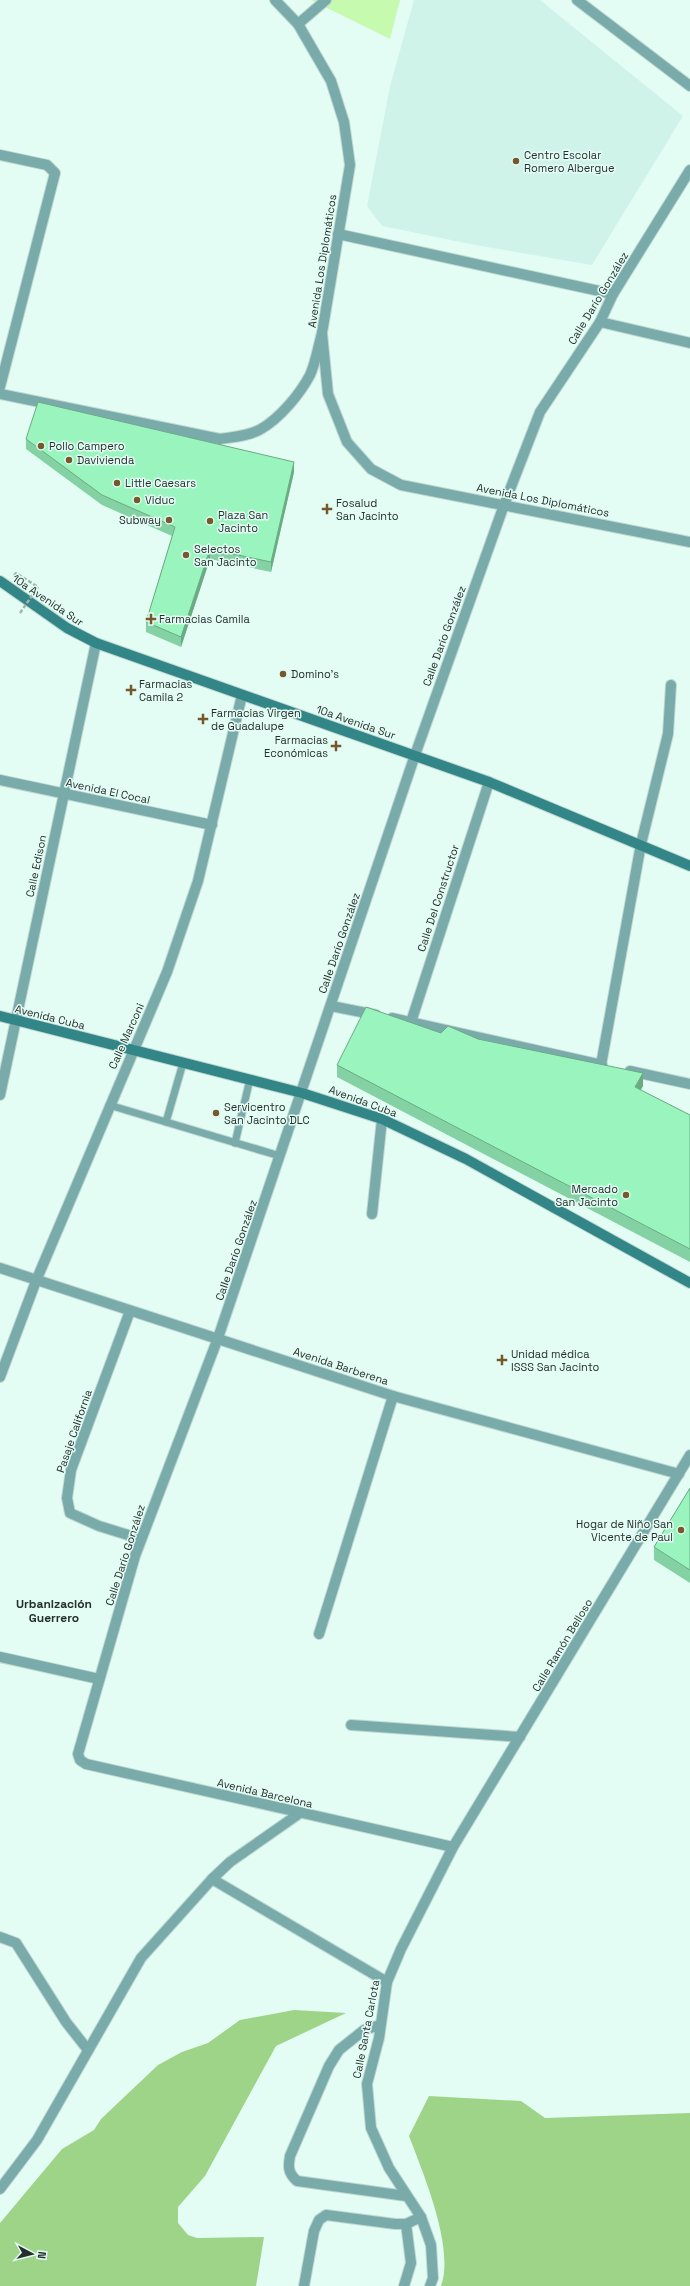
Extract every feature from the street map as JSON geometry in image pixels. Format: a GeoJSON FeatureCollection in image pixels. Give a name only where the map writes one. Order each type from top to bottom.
{"type":"FeatureCollection","features":[{"type":"Feature","properties":{"kind":"main road","name":"10a Avenida Sur"},"geometry":{"type":"LineString","coordinates":[[0,581],[67,628],[96,642],[489,782],[641,844],[690,866]]}},
{"type":"Feature","properties":{"kind":"main road","name":"Avenida Cuba"},"geometry":{"type":"LineString","coordinates":[[0,1016],[302,1092],[382,1119],[466,1159],[690,1283]]}},
{"type":"Feature","properties":{"kind":"street","name":"Avenida Los Diplomáticos"},"geometry":{"type":"LineString","coordinates":[[274,0],[298,24],[331,81],[344,122],[350,165],[322,333],[328,394],[347,442],[371,468],[401,485],[690,542]]}},
{"type":"Feature","properties":{"kind":"street"},"geometry":{"type":"LineString","coordinates":[[298,24],[326,0]]}},
{"type":"Feature","properties":{"kind":"street"},"geometry":{"type":"LineString","coordinates":[[577,0],[690,86]]}},
{"type":"Feature","properties":{"kind":"street"},"geometry":{"type":"LineString","coordinates":[[0,155],[47,165],[55,174],[0,386]]}},
{"type":"Feature","properties":{"kind":"street","name":"Calle Darío González"},"geometry":{"type":"LineString","coordinates":[[78,1754],[141,1540],[218,1338],[415,756],[504,505],[540,412],[600,322],[613,294],[690,170]]}},
{"type":"Feature","properties":{"kind":"street"},"geometry":{"type":"LineString","coordinates":[[338,234],[613,294]]}},
{"type":"Feature","properties":{"kind":"street"},"geometry":{"type":"LineString","coordinates":[[600,322],[690,343]]}},
{"type":"Feature","properties":{"kind":"street"},"geometry":{"type":"LineString","coordinates":[[0,394],[220,439],[248,434],[262,429],[296,394],[310,374],[322,333]]}},
{"type":"Feature","properties":{"kind":"street","name":"Calle Edison"},"geometry":{"type":"LineString","coordinates":[[0,1095],[96,642]]}},
{"type":"Feature","properties":{"kind":"street"},"geometry":{"type":"LineString","coordinates":[[601,1065],[641,844],[668,734],[671,685]]}},
{"type":"Feature","properties":{"kind":"street","name":"Calle Marconi"},"geometry":{"type":"LineString","coordinates":[[0,1377],[36,1281],[132,1050],[167,972],[198,881],[242,695]]}},
{"type":"Feature","properties":{"kind":"street","name":"Avenida El Cocal"},"geometry":{"type":"LineString","coordinates":[[0,780],[63,795],[212,825]]}},
{"type":"Feature","properties":{"kind":"street","name":"Calle Del Constructor"},"geometry":{"type":"LineString","coordinates":[[411,1022],[489,782]]}},
{"type":"Feature","properties":{"kind":"street"},"geometry":{"type":"LineString","coordinates":[[331,1006],[411,1022],[690,1084]]}},
{"type":"Feature","properties":{"kind":"street"},"geometry":{"type":"LineString","coordinates":[[372,1214],[382,1119]]}},
{"type":"Feature","properties":{"kind":"street","name":"Avenida Barberena"},"geometry":{"type":"LineString","coordinates":[[0,1268],[36,1281],[218,1338],[393,1396],[679,1474]]}},
{"type":"Feature","properties":{"kind":"street","name":"Pasaje California"},"geometry":{"type":"LineString","coordinates":[[130,1311],[71,1470],[67,1498],[70,1513],[99,1526],[141,1540]]}},
{"type":"Feature","properties":{"kind":"street"},"geometry":{"type":"LineString","coordinates":[[319,1634],[393,1396]]}},
{"type":"Feature","properties":{"kind":"street","name":"Calle Ramón Belloso"},"geometry":{"type":"LineString","coordinates":[[453,1847],[690,1455]]}},
{"type":"Feature","properties":{"kind":"street"},"geometry":{"type":"LineString","coordinates":[[0,1657],[99,1679]]}},
{"type":"Feature","properties":{"kind":"street"},"geometry":{"type":"LineString","coordinates":[[351,1725],[520,1737]]}},
{"type":"Feature","properties":{"kind":"street","name":"Avenida Barcelona"},"geometry":{"type":"LineString","coordinates":[[78,1754],[80,1760],[86,1764],[453,1847]]}},
{"type":"Feature","properties":{"kind":"street"},"geometry":{"type":"LineString","coordinates":[[0,2189],[36,2140],[141,1958],[212,1879],[230,1862],[300,1813]]}},
{"type":"Feature","properties":{"kind":"street","name":"Calle Santa Carlota"},"geometry":{"type":"LineString","coordinates":[[430,2286],[433,2278],[431,2245],[421,2217],[389,2168],[371,2128],[367,2084],[380,2025],[387,1982],[401,1949],[453,1847]]}},
{"type":"Feature","properties":{"kind":"street"},"geometry":{"type":"LineString","coordinates":[[212,1879],[387,1982]]}},
{"type":"Feature","properties":{"kind":"street"},"geometry":{"type":"LineString","coordinates":[[0,1937],[16,1943],[62,2016],[88,2050]]}},
{"type":"Feature","properties":{"kind":"street"},"geometry":{"type":"LineString","coordinates":[[380,2025],[364,2030],[339,2050],[329,2066],[290,2156],[288,2166],[290,2176],[296,2181],[406,2196]]}},
{"type":"Feature","properties":{"kind":"street"},"geometry":{"type":"LineString","coordinates":[[304,2286],[314,2231],[319,2220],[326,2215],[406,2224],[421,2217]]}},
{"type":"Feature","properties":{"kind":"street"},"geometry":{"type":"LineString","coordinates":[[404,2286],[411,2263],[406,2224]]}},
{"type":"Feature","properties":{"kind":"lane"},"geometry":{"type":"LineString","coordinates":[[166,1122],[183,1063]]}},
{"type":"Feature","properties":{"kind":"lane"},"geometry":{"type":"LineString","coordinates":[[234,1143],[250,1079]]}},
{"type":"Feature","properties":{"kind":"lane"},"geometry":{"type":"LineString","coordinates":[[109,1105],[280,1156]]}},
{"type":"Feature","properties":{"kind":"path"},"geometry":{"type":"LineString","coordinates":[[16,573],[38,588],[20,613]]}},
{"type":"Feature","properties":{"kind":"shaded area","name":"Centro Escolar Romero Albergue"},"geometry":{"type":"Polygon","coordinates":[[[414,0],[540,0],[683,116],[592,265],[475,245],[382,226],[367,206],[390,86],[414,0]]]}},
{"type":"Feature","properties":{"kind":"green space"},"geometry":{"type":"Polygon","coordinates":[[[311,0],[400,0],[390,39],[311,0]]]}},
{"type":"Feature","properties":{"kind":"green space"},"geometry":{"type":"Polygon","coordinates":[[[294,2010],[346,2013],[276,2046],[205,2176],[178,2207],[178,2223],[188,2235],[197,2238],[264,2237],[256,2286],[0,2286],[0,2223],[62,2149],[94,2130],[101,2119],[158,2065],[182,2052],[208,2043],[240,2020],[294,2010]]]}},
{"type":"Feature","properties":{"kind":"green space"},"geometry":{"type":"Polygon","coordinates":[[[429,2096],[521,2101],[545,2118],[690,2113],[690,2286],[441,2286],[444,2270],[444,2252],[441,2232],[429,2190],[409,2136],[429,2096]]]}},
{"type":"Feature","properties":{"kind":"building","name":"Plaza San Jacinto"},"geometry":{"type":"Polygon","coordinates":[[[38,402],[294,462],[271,562],[210,549],[181,637],[146,622],[175,527],[102,495],[26,439],[38,402]]]}},
{"type":"Feature","properties":{"kind":"building","name":"Mercado San Jacinto"},"geometry":{"type":"Polygon","coordinates":[[[366,1007],[441,1033],[448,1026],[478,1039],[643,1073],[635,1087],[690,1115],[690,1249],[337,1065],[366,1007]]]}},
{"type":"Feature","properties":{"kind":"building","name":"Hogar de Niño San Vicente de Paul"},"geometry":{"type":"Polygon","coordinates":[[[690,1488],[690,1570],[654,1547],[690,1488]]]}},
{"type":"Feature","properties":{"kind":"place","name":"Centro Escolar Romero Albergue"},"geometry":{"type":"Point","coordinates":[516,161]}},
{"type":"Feature","properties":{"kind":"place","name":"Pollo Campero"},"geometry":{"type":"Point","coordinates":[41,446]}},
{"type":"Feature","properties":{"kind":"place","name":"Davivienda"},"geometry":{"type":"Point","coordinates":[69,460]}},
{"type":"Feature","properties":{"kind":"place","name":"Little Caesars"},"geometry":{"type":"Point","coordinates":[117,483]}},
{"type":"Feature","properties":{"kind":"place","name":"Viduc"},"geometry":{"type":"Point","coordinates":[137,500]}},
{"type":"Feature","properties":{"kind":"place","name":"Fosalud San Jacinto"},"geometry":{"type":"Point","coordinates":[327,509]}},
{"type":"Feature","properties":{"kind":"place","name":"Subway"},"geometry":{"type":"Point","coordinates":[169,520]}},
{"type":"Feature","properties":{"kind":"place","name":"Plaza San Jacinto"},"geometry":{"type":"Point","coordinates":[210,521]}},
{"type":"Feature","properties":{"kind":"place","name":"Selectos San Jacinto"},"geometry":{"type":"Point","coordinates":[186,555]}},
{"type":"Feature","properties":{"kind":"place","name":"Farmacias Camila"},"geometry":{"type":"Point","coordinates":[151,619]}},
{"type":"Feature","properties":{"kind":"place","name":"Domino's"},"geometry":{"type":"Point","coordinates":[283,674]}},
{"type":"Feature","properties":{"kind":"place","name":"Farmacias Camila 2"},"geometry":{"type":"Point","coordinates":[131,690]}},
{"type":"Feature","properties":{"kind":"place","name":"Farmacias Virgen de Guadalupe"},"geometry":{"type":"Point","coordinates":[203,719]}},
{"type":"Feature","properties":{"kind":"place","name":"Farmacias Económicas"},"geometry":{"type":"Point","coordinates":[336,746]}},
{"type":"Feature","properties":{"kind":"place","name":"Servicentro San Jacinto DLC"},"geometry":{"type":"Point","coordinates":[216,1113]}},
{"type":"Feature","properties":{"kind":"place","name":"Mercado San Jacinto"},"geometry":{"type":"Point","coordinates":[626,1195]}},
{"type":"Feature","properties":{"kind":"place","name":"Unidad médica ISSS San Jacinto"},"geometry":{"type":"Point","coordinates":[502,1360]}},
{"type":"Feature","properties":{"kind":"place","name":"Hogar de Niño San Vicente de Paul"},"geometry":{"type":"Point","coordinates":[681,1530]}},
{"type":"Feature","properties":{"kind":"district","name":"Urbanización Guerrero"},"geometry":{"type":"Point","coordinates":[54,1611]}}]}
